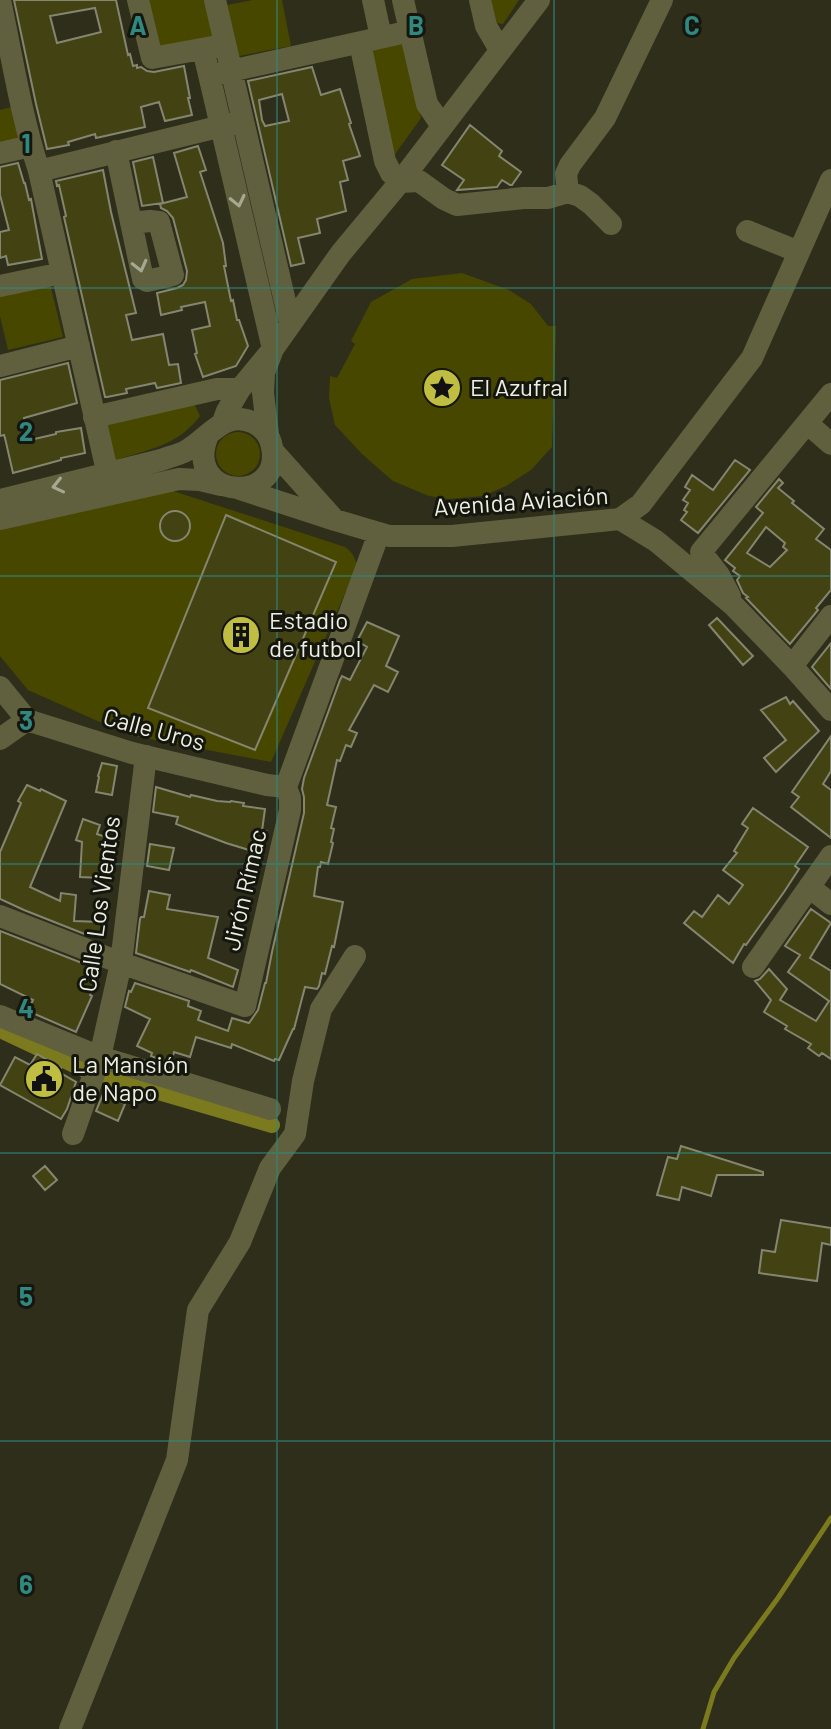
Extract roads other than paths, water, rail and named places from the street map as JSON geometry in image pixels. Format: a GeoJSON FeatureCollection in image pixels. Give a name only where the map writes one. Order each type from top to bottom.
{"type":"FeatureCollection","features":[{"type":"Feature","properties":{"kind":"street"},"geometry":{"type":"LineString","coordinates":[[138,0],[152,58],[214,47]]}},
{"type":"Feature","properties":{"kind":"street"},"geometry":{"type":"LineString","coordinates":[[215,0],[214,47],[209,75],[273,349],[264,373],[264,404],[272,463],[268,473],[251,487],[230,487],[212,477],[203,457],[204,446],[240,389],[273,349],[341,253],[400,182],[539,0]]}},
{"type":"Feature","properties":{"kind":"street"},"geometry":{"type":"LineString","coordinates":[[373,0],[370,40],[385,161],[400,182],[419,181],[457,205],[548,198],[568,192],[591,204],[611,224]]}},
{"type":"Feature","properties":{"kind":"street"},"geometry":{"type":"LineString","coordinates":[[403,0],[427,104],[442,126]]}},
{"type":"Feature","properties":{"kind":"street"},"geometry":{"type":"LineString","coordinates":[[480,0],[486,26],[500,50]]}},
{"type":"Feature","properties":{"kind":"street"},"geometry":{"type":"LineString","coordinates":[[568,192],[566,174],[570,165],[605,118],[662,0]]}},
{"type":"Feature","properties":{"kind":"street"},"geometry":{"type":"LineString","coordinates":[[1,11],[10,96],[39,171],[110,484]]}},
{"type":"Feature","properties":{"kind":"street"},"geometry":{"type":"LineString","coordinates":[[209,75],[411,31]]}},
{"type":"Feature","properties":{"kind":"street"},"geometry":{"type":"LineString","coordinates":[[214,47],[231,70],[290,323]]}},
{"type":"Feature","properties":{"kind":"street"},"geometry":{"type":"LineString","coordinates":[[39,171],[243,121]]}},
{"type":"Feature","properties":{"kind":"street"},"geometry":{"type":"LineString","coordinates":[[0,153],[31,146]]}},
{"type":"Feature","properties":{"kind":"street"},"geometry":{"type":"LineString","coordinates":[[116,151],[131,223]]}},
{"type":"Feature","properties":{"kind":"street"},"geometry":{"type":"LineString","coordinates":[[620,519],[641,504],[752,358],[831,180]]}},
{"type":"Feature","properties":{"kind":"street"},"geometry":{"type":"LineString","coordinates":[[747,231],[799,252]]}},
{"type":"Feature","properties":{"kind":"street"},"geometry":{"type":"LineString","coordinates":[[0,286],[62,273]]}},
{"type":"Feature","properties":{"kind":"street"},"geometry":{"type":"LineString","coordinates":[[0,366],[79,346]]}},
{"type":"Feature","properties":{"kind":"street"},"geometry":{"type":"LineString","coordinates":[[94,417],[217,389],[240,389]]}},
{"type":"Feature","properties":{"kind":"street"},"geometry":{"type":"LineString","coordinates":[[733,605],[719,575],[701,552],[831,394]]}},
{"type":"Feature","properties":{"kind":"street"},"geometry":{"type":"LineString","coordinates":[[0,519],[110,484],[185,451],[232,419],[242,419],[252,422],[335,520]]}},
{"type":"Feature","properties":{"kind":"street"},"geometry":{"type":"LineString","coordinates":[[807,423],[831,444]]}},
{"type":"Feature","properties":{"kind":"street","name":"Avenida Aviación"},"geometry":{"type":"LineString","coordinates":[[110,484],[200,480],[389,536],[452,536],[620,519],[656,541],[733,605],[831,710]]}},
{"type":"Feature","properties":{"kind":"street"},"geometry":{"type":"LineString","coordinates":[[0,500],[110,484]]}},
{"type":"Feature","properties":{"kind":"street"},"geometry":{"type":"LineString","coordinates":[[277,786],[379,533]]}},
{"type":"Feature","properties":{"kind":"street"},"geometry":{"type":"LineString","coordinates":[[792,666],[831,616]]}},
{"type":"Feature","properties":{"kind":"street"},"geometry":{"type":"LineString","coordinates":[[0,687],[27,720],[0,739]]}},
{"type":"Feature","properties":{"kind":"street","name":"Calle Uros"},"geometry":{"type":"LineString","coordinates":[[27,720],[146,756],[277,786]]}},
{"type":"Feature","properties":{"kind":"street","name":"Calle Los Vientos"},"geometry":{"type":"LineString","coordinates":[[73,1134],[100,1057],[121,963],[146,756]]}},
{"type":"Feature","properties":{"kind":"street","name":"Jirón Rímac"},"geometry":{"type":"LineString","coordinates":[[121,963],[245,1006],[290,810],[290,798],[277,786]]}},
{"type":"Feature","properties":{"kind":"street"},"geometry":{"type":"LineString","coordinates":[[753,967],[831,856]]}},
{"type":"Feature","properties":{"kind":"street"},"geometry":{"type":"LineString","coordinates":[[809,887],[831,904]]}},
{"type":"Feature","properties":{"kind":"street"},"geometry":{"type":"LineString","coordinates":[[0,916],[121,963]]}},
{"type":"Feature","properties":{"kind":"street"},"geometry":{"type":"LineString","coordinates":[[70,1729],[177,1460],[198,1310],[240,1242],[270,1168],[295,1134],[303,1081],[321,1009],[355,956]]}},
{"type":"Feature","properties":{"kind":"street"},"geometry":{"type":"LineString","coordinates":[[0,1016],[100,1057],[270,1109]]}},
{"type":"Feature","properties":{"kind":"waterway"},"geometry":{"type":"LineString","coordinates":[[0,1030],[85,1070]]}},
{"type":"Feature","properties":{"kind":"waterway"},"geometry":{"type":"LineString","coordinates":[[107,1077],[272,1125]]}},
{"type":"Feature","properties":{"kind":"waterway"},"geometry":{"type":"LineString","coordinates":[[703,1729],[714,1692],[734,1658],[831,1518]]}},
{"type":"Feature","properties":{"kind":"place","name":"El Azufral"},"geometry":{"type":"Point","coordinates":[442,388]}},
{"type":"Feature","properties":{"kind":"place","name":"Estadio de futbol"},"geometry":{"type":"Point","coordinates":[241,635]}},
{"type":"Feature","properties":{"kind":"place","name":"La Mansión de Napo"},"geometry":{"type":"Point","coordinates":[44,1079]}}]}
